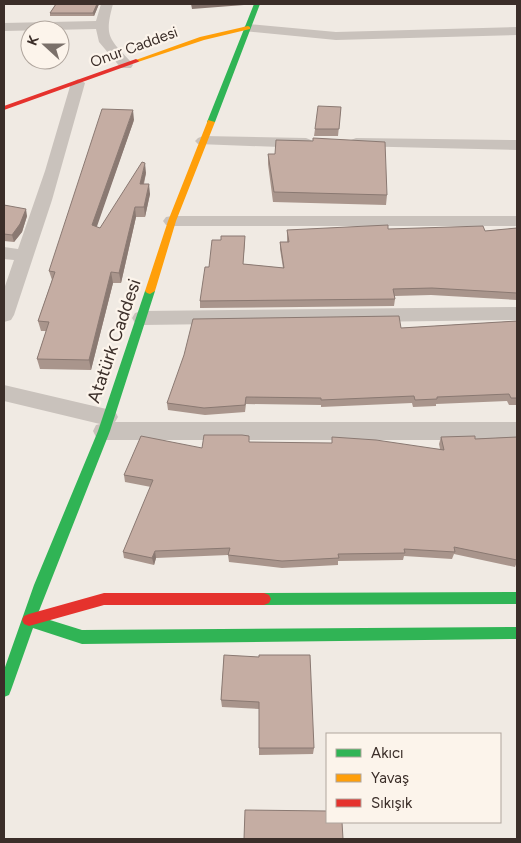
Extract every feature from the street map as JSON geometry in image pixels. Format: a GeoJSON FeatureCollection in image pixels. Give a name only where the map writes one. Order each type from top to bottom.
{"type":"FeatureCollection","features":[{"type":"Feature","properties":{"kind":"main road","name":"Atatürk Caddesi"},"geometry":{"type":"LineString","coordinates":[[4,690],[29,620],[106,424],[142,318],[172,220],[257,4]]}},
{"type":"Feature","properties":{"kind":"main road","name":"Onur Caddesi"},"geometry":{"type":"LineString","coordinates":[[4,108],[202,38],[248,28]]}},
{"type":"Feature","properties":{"kind":"main road"},"geometry":{"type":"LineString","coordinates":[[29,620],[104,599],[517,598]]}},
{"type":"Feature","properties":{"kind":"main road"},"geometry":{"type":"LineString","coordinates":[[29,620],[82,637],[517,633]]}},
{"type":"Feature","properties":{"kind":"street"},"geometry":{"type":"LineString","coordinates":[[107,4],[101,25],[106,42],[126,65]]}},
{"type":"Feature","properties":{"kind":"street"},"geometry":{"type":"LineString","coordinates":[[4,27],[101,25]]}},
{"type":"Feature","properties":{"kind":"street"},"geometry":{"type":"LineString","coordinates":[[248,28],[336,36],[517,31]]}},
{"type":"Feature","properties":{"kind":"street"},"geometry":{"type":"LineString","coordinates":[[4,315],[66,129],[78,83]]}},
{"type":"Feature","properties":{"kind":"street"},"geometry":{"type":"LineString","coordinates":[[203,141],[321,143]]}},
{"type":"Feature","properties":{"kind":"street"},"geometry":{"type":"LineString","coordinates":[[341,143],[517,145]]}},
{"type":"Feature","properties":{"kind":"street"},"geometry":{"type":"LineString","coordinates":[[172,220],[517,220]]}},
{"type":"Feature","properties":{"kind":"street"},"geometry":{"type":"LineString","coordinates":[[4,253],[25,256]]}},
{"type":"Feature","properties":{"kind":"street"},"geometry":{"type":"LineString","coordinates":[[142,318],[517,313]]}},
{"type":"Feature","properties":{"kind":"street"},"geometry":{"type":"LineString","coordinates":[[4,393],[106,424],[517,431]]}},
{"type":"Feature","properties":{"kind":"building"},"geometry":{"type":"Polygon","coordinates":[[[56,4],[97,4],[93,13],[50,13],[56,4]]]}},
{"type":"Feature","properties":{"kind":"building"},"geometry":{"type":"Polygon","coordinates":[[[318,106],[341,107],[339,129],[315,129],[318,106]]]}},
{"type":"Feature","properties":{"kind":"building"},"geometry":{"type":"Polygon","coordinates":[[[102,109],[133,110],[92,225],[100,228],[142,162],[145,163],[140,184],[149,184],[144,207],[135,207],[119,273],[111,272],[89,360],[37,359],[49,322],[38,321],[55,272],[49,271],[102,109]]]}},
{"type":"Feature","properties":{"kind":"building"},"geometry":{"type":"Polygon","coordinates":[[[313,138],[385,142],[387,195],[274,192],[268,154],[275,154],[276,140],[313,141],[313,138]]]}},
{"type":"Feature","properties":{"kind":"building"},"geometry":{"type":"Polygon","coordinates":[[[4,205],[26,209],[20,224],[12,235],[4,234],[4,205]]]}},
{"type":"Feature","properties":{"kind":"building"},"geometry":{"type":"Polygon","coordinates":[[[388,225],[388,229],[483,226],[485,231],[517,228],[517,293],[432,288],[393,289],[395,299],[200,301],[205,267],[209,267],[212,240],[221,240],[221,236],[245,236],[243,264],[284,268],[280,242],[289,242],[287,230],[388,225]]]}},
{"type":"Feature","properties":{"kind":"building"},"geometry":{"type":"Polygon","coordinates":[[[399,316],[401,328],[517,321],[517,398],[511,398],[509,394],[437,397],[437,399],[415,400],[414,396],[321,400],[321,398],[246,397],[245,405],[204,408],[167,403],[184,355],[193,319],[399,316]]]}},
{"type":"Feature","properties":{"kind":"building"},"geometry":{"type":"Polygon","coordinates":[[[204,435],[249,436],[249,442],[332,443],[332,437],[376,440],[444,450],[441,437],[475,436],[475,439],[517,437],[517,560],[454,547],[455,552],[404,549],[405,553],[338,554],[339,558],[282,561],[228,555],[230,548],[155,551],[152,558],[123,552],[153,480],[124,475],[141,436],[202,448],[204,435]]]}},
{"type":"Feature","properties":{"kind":"building"},"geometry":{"type":"Polygon","coordinates":[[[224,655],[259,657],[259,655],[310,655],[314,748],[259,748],[259,702],[221,700],[224,655]]]}},
{"type":"Feature","properties":{"kind":"building"},"geometry":{"type":"Polygon","coordinates":[[[245,810],[326,811],[326,823],[342,823],[343,839],[244,839],[245,810]]]}},
{"type":"Feature","properties":{"kind":"traffic: fast"},"geometry":{"type":"LineString","coordinates":[[211,122],[257,4]]}},
{"type":"Feature","properties":{"kind":"traffic: fast"},"geometry":{"type":"LineString","coordinates":[[4,690],[41,585],[104,431],[150,291]]}},
{"type":"Feature","properties":{"kind":"traffic: fast"},"geometry":{"type":"LineString","coordinates":[[264,599],[517,598]]}},
{"type":"Feature","properties":{"kind":"traffic: fast"},"geometry":{"type":"LineString","coordinates":[[29,620],[82,637],[517,633]]}},
{"type":"Feature","properties":{"kind":"traffic: slow"},"geometry":{"type":"LineString","coordinates":[[136,61],[202,38],[248,28]]}},
{"type":"Feature","properties":{"kind":"traffic: slow"},"geometry":{"type":"LineString","coordinates":[[150,291],[172,221],[211,122]]}},
{"type":"Feature","properties":{"kind":"traffic: jam"},"geometry":{"type":"LineString","coordinates":[[4,108],[136,61]]}},
{"type":"Feature","properties":{"kind":"traffic: jam"},"geometry":{"type":"LineString","coordinates":[[29,620],[104,599],[264,599]]}}]}
